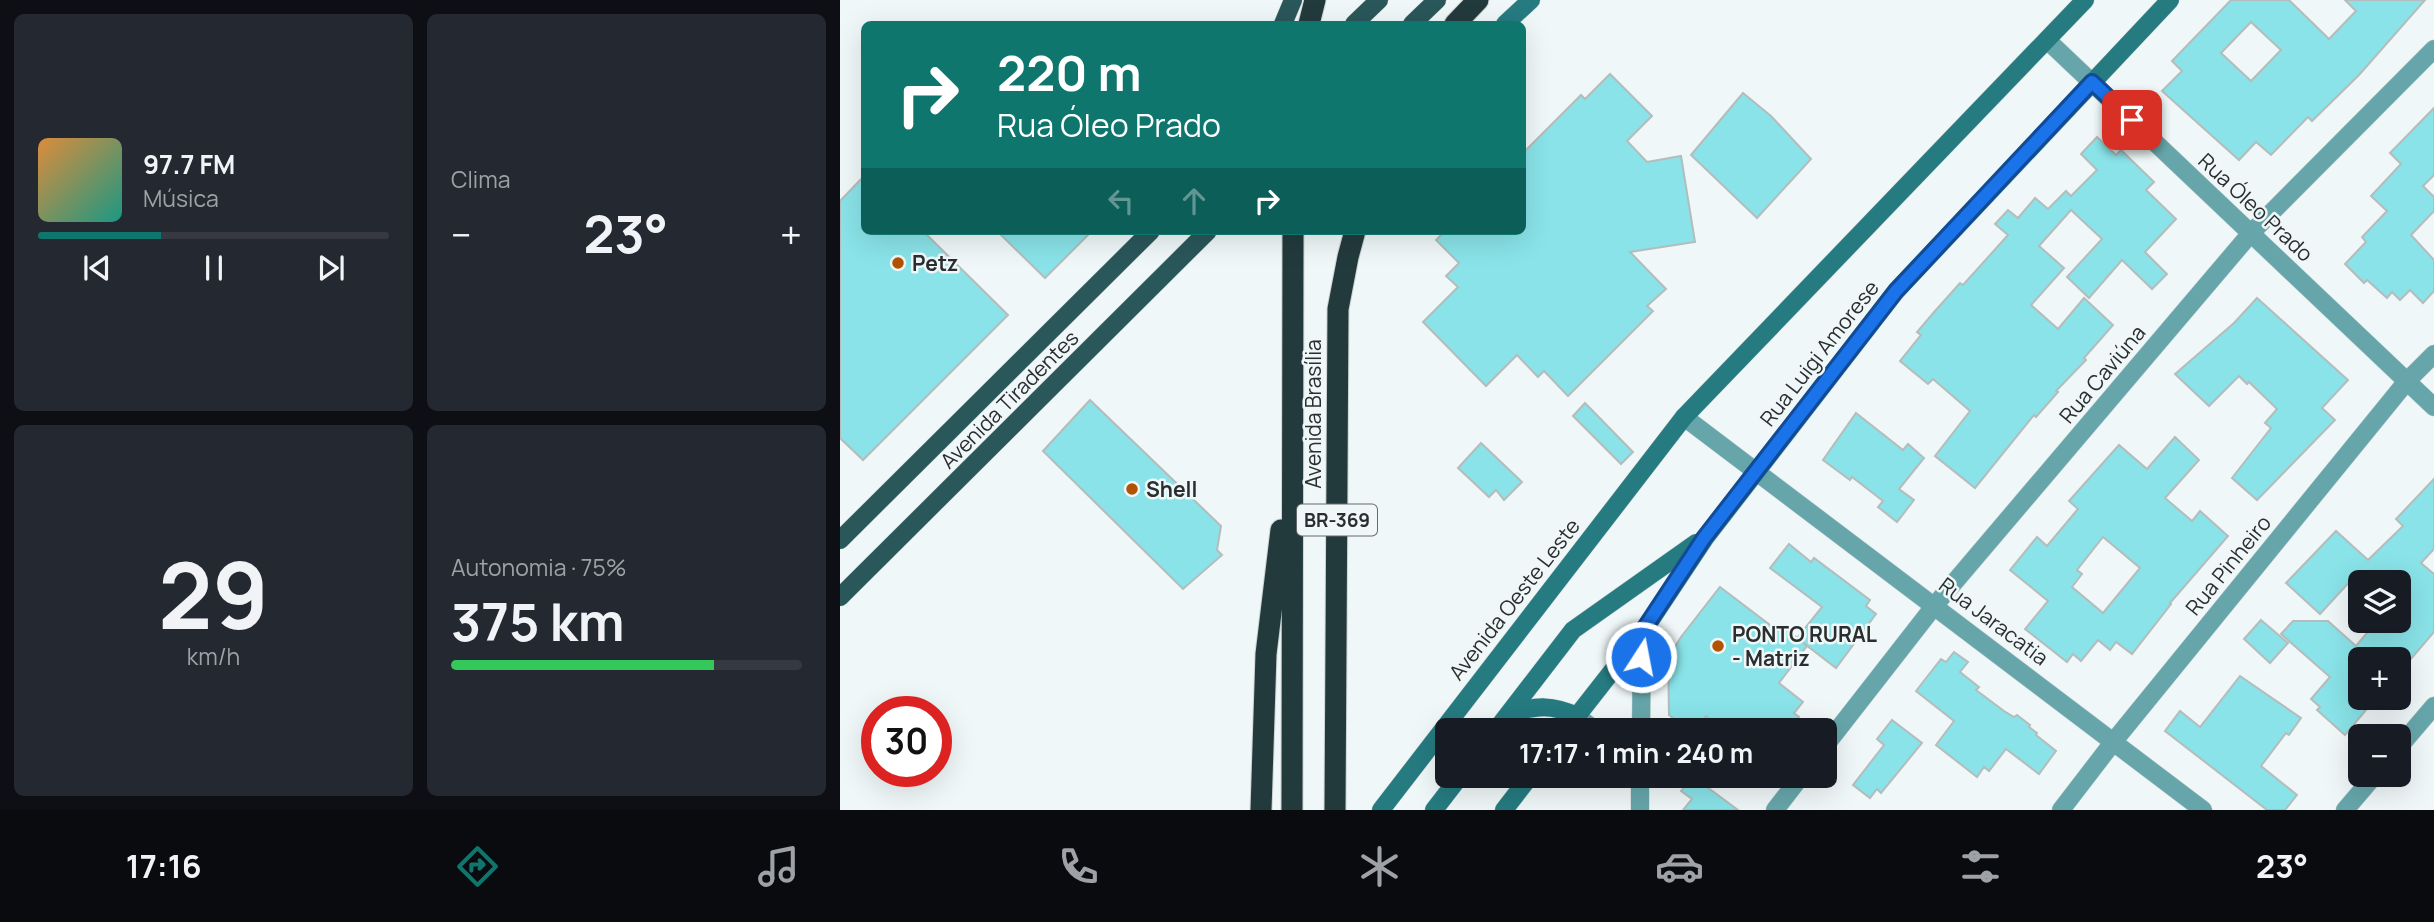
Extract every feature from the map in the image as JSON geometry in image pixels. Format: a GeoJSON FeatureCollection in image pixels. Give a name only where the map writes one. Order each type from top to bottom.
{"type":"FeatureCollection","features":[{"type":"Feature","properties":{"kind":"highway"},"geometry":{"type":"LineString","coordinates":[[1310,21],[1315,0]]}},
{"type":"Feature","properties":{"kind":"highway"},"geometry":{"type":"LineString","coordinates":[[1458,21],[1478,0]]}},
{"type":"Feature","properties":{"kind":"highway","name":"Avenida Brasília"},"geometry":{"type":"LineString","coordinates":[[1292,810],[1293,235]]}},
{"type":"Feature","properties":{"kind":"highway","name":"Avenida Brasília"},"geometry":{"type":"LineString","coordinates":[[1335,810],[1338,309],[1354,235]]}},
{"type":"Feature","properties":{"kind":"highway"},"geometry":{"type":"LineString","coordinates":[[1261,810],[1266,654],[1293,432]]}},
{"type":"Feature","properties":{"kind":"main road"},"geometry":{"type":"LineString","coordinates":[[1284,21],[1293,0]]}},
{"type":"Feature","properties":{"kind":"main road"},"geometry":{"type":"LineString","coordinates":[[1357,21],[1379,0]]}},
{"type":"Feature","properties":{"kind":"main road"},"geometry":{"type":"LineString","coordinates":[[1415,21],[1437,0]]}},
{"type":"Feature","properties":{"kind":"main road","name":"Avenida Tiradentes"},"geometry":{"type":"LineString","coordinates":[[840,540],[1147,235]]}},
{"type":"Feature","properties":{"kind":"main road"},"geometry":{"type":"LineString","coordinates":[[1174,266],[1193,235]]}},
{"type":"Feature","properties":{"kind":"main road","name":"Avenida Tiradentes"},"geometry":{"type":"LineString","coordinates":[[840,597],[1204,235]]}},
{"type":"Feature","properties":{"kind":"street"},"geometry":{"type":"LineString","coordinates":[[1509,21],[1531,0]]}},
{"type":"Feature","properties":{"kind":"street","name":"Rua Luigi Amorese"},"geometry":{"type":"LineString","coordinates":[[1684,417],[2085,0]]}},
{"type":"Feature","properties":{"kind":"street","name":"Rua Luigi Amorese"},"geometry":{"type":"LineString","coordinates":[[1576,718],[1642,632],[1704,538],[1896,291],[2170,0]]}},
{"type":"Feature","properties":{"kind":"street","name":"Rua Óleo Prado"},"geometry":{"type":"LineString","coordinates":[[2047,40],[2434,407]]}},
{"type":"Feature","properties":{"kind":"street","name":"Rua Caviúna"},"geometry":{"type":"LineString","coordinates":[[1837,731],[1935,605],[2251,233],[2434,49]]}},
{"type":"Feature","properties":{"kind":"street","name":"Rua Pinheiro"},"geometry":{"type":"LineString","coordinates":[[2061,810],[2407,381],[2434,354]]}},
{"type":"Feature","properties":{"kind":"street","name":"Rua Jaracatia"},"geometry":{"type":"LineString","coordinates":[[1684,417],[2203,810]]}},
{"type":"Feature","properties":{"kind":"street","name":"Avenida Oeste Leste"},"geometry":{"type":"LineString","coordinates":[[1381,810],[1684,417]]}},
{"type":"Feature","properties":{"kind":"street"},"geometry":{"type":"LineString","coordinates":[[1505,718],[1573,630],[1704,538]]}},
{"type":"Feature","properties":{"kind":"street"},"geometry":{"type":"LineString","coordinates":[[1641,718],[1642,632]]}},
{"type":"Feature","properties":{"kind":"street"},"geometry":{"type":"LineString","coordinates":[[1506,718],[1511,713],[1535,706],[1558,707],[1568,718]]}},
{"type":"Feature","properties":{"kind":"street"},"geometry":{"type":"LineString","coordinates":[[2411,733],[2434,706]]}},
{"type":"Feature","properties":{"kind":"street"},"geometry":{"type":"LineString","coordinates":[[2345,810],[2365,787]]}},
{"type":"Feature","properties":{"kind":"street"},"geometry":{"type":"LineString","coordinates":[[1434,810],[1451,788]]}},
{"type":"Feature","properties":{"kind":"street"},"geometry":{"type":"LineString","coordinates":[[1504,810],[1521,788]]}},
{"type":"Feature","properties":{"kind":"street"},"geometry":{"type":"LineString","coordinates":[[1640,788],[1640,810]]}},
{"type":"Feature","properties":{"kind":"street"},"geometry":{"type":"LineString","coordinates":[[1775,810],[1792,788]]}},
{"type":"Feature","properties":{"kind":"building"},"geometry":{"type":"Polygon","coordinates":[[[2231,0],[2289,0],[2329,39],[2356,11],[2345,0],[2425,0],[2359,75],[2312,121],[2308,117],[2271,155],[2256,142],[2239,160],[2162,91],[2182,71],[2172,61],[2231,0]],[[2251,22],[2221,53],[2251,81],[2281,50],[2251,22]]]}},
{"type":"Feature","properties":{"kind":"building"},"geometry":{"type":"Polygon","coordinates":[[[1610,74],[1652,116],[1627,141],[1647,162],[1681,156],[1695,242],[1630,252],[1666,289],[1647,306],[1653,311],[1568,396],[1544,371],[1538,377],[1517,355],[1486,386],[1423,322],[1458,287],[1446,276],[1459,263],[1436,240],[1441,235],[1526,235],[1526,150],[1581,95],[1585,99],[1610,74]]]}},
{"type":"Feature","properties":{"kind":"building"},"geometry":{"type":"Polygon","coordinates":[[[1743,93],[1771,116],[1811,159],[1757,218],[1691,155],[1743,93]]]}},
{"type":"Feature","properties":{"kind":"building"},"geometry":{"type":"Polygon","coordinates":[[[2434,108],[2434,175],[2423,186],[2434,197],[2434,211],[2411,235],[2434,260],[2434,291],[2423,303],[2410,290],[2400,300],[2392,292],[2387,298],[2367,280],[2364,283],[2345,264],[2366,242],[2362,237],[2387,211],[2371,196],[2401,164],[2390,153],[2434,108]]]}},
{"type":"Feature","properties":{"kind":"building"},"geometry":{"type":"Polygon","coordinates":[[[2097,137],[2116,155],[2121,150],[2154,182],[2146,190],[2176,219],[2145,252],[2167,274],[2152,289],[2122,260],[2089,298],[2067,277],[2102,239],[2071,210],[2039,246],[2064,268],[2031,305],[2058,329],[2084,298],[2113,325],[2084,358],[2086,360],[2056,391],[2058,392],[2036,417],[2034,415],[1975,488],[1935,456],[1970,411],[1933,379],[1928,384],[1900,361],[1921,335],[1917,332],[1935,311],[1960,283],[1963,285],[2008,235],[1995,224],[2008,210],[2018,218],[2035,198],[2048,209],[2066,191],[2071,196],[2097,170],[2081,154],[2097,137]]]}},
{"type":"Feature","properties":{"kind":"building","name":"Petz"},"geometry":{"type":"Polygon","coordinates":[[[861,179],[861,235],[927,235],[1008,315],[863,460],[840,438],[840,201],[861,179]]]}},
{"type":"Feature","properties":{"kind":"building"},"geometry":{"type":"Polygon","coordinates":[[[1001,235],[1088,235],[1045,278],[1001,235]]]}},
{"type":"Feature","properties":{"kind":"building"},"geometry":{"type":"Polygon","coordinates":[[[2257,298],[2348,380],[2322,408],[2335,420],[2257,500],[2232,478],[2271,428],[2265,423],[2277,409],[2239,376],[2209,406],[2175,374],[2234,323],[2257,298]]]}},
{"type":"Feature","properties":{"kind":"building","name":"Shell"},"geometry":{"type":"Polygon","coordinates":[[[1090,400],[1221,526],[1217,550],[1222,555],[1183,589],[1043,451],[1090,400]]]}},
{"type":"Feature","properties":{"kind":"building"},"geometry":{"type":"Polygon","coordinates":[[[1585,403],[1633,452],[1621,464],[1573,416],[1585,403]]]}},
{"type":"Feature","properties":{"kind":"building"},"geometry":{"type":"Polygon","coordinates":[[[1856,413],[1903,450],[1908,444],[1924,458],[1899,489],[1914,500],[1897,522],[1878,507],[1883,501],[1852,477],[1850,480],[1823,460],[1856,413]]]}},
{"type":"Feature","properties":{"kind":"building"},"geometry":{"type":"Polygon","coordinates":[[[2175,437],[2199,460],[2165,498],[2192,521],[2200,511],[2228,536],[2170,603],[2132,654],[2116,642],[2110,650],[2098,640],[2081,661],[2073,654],[2067,662],[2025,629],[2048,601],[2010,570],[2037,537],[2047,546],[2078,509],[2069,501],[2119,445],[2147,469],[2175,437]],[[2103,537],[2077,570],[2082,574],[2072,587],[2103,613],[2140,568],[2103,537]]]}},
{"type":"Feature","properties":{"kind":"building"},"geometry":{"type":"Polygon","coordinates":[[[1481,443],[1522,482],[1504,500],[1496,490],[1489,497],[1458,468],[1481,443]]]}},
{"type":"Feature","properties":{"kind":"building"},"geometry":{"type":"Polygon","coordinates":[[[2434,479],[2434,549],[2421,563],[2434,574],[2434,632],[2411,659],[2411,647],[2348,647],[2348,710],[2366,710],[2354,724],[2348,724],[2345,735],[2317,710],[2320,707],[2311,699],[2330,677],[2281,634],[2293,621],[2328,621],[2356,646],[2367,633],[2411,633],[2411,570],[2348,570],[2348,583],[2320,614],[2286,583],[2336,531],[2368,560],[2403,526],[2396,519],[2434,479]]]}},
{"type":"Feature","properties":{"kind":"building"},"geometry":{"type":"Polygon","coordinates":[[[1789,544],[1811,562],[1814,558],[1870,600],[1866,606],[1876,614],[1836,668],[1797,638],[1822,607],[1770,568],[1789,544]]]}},
{"type":"Feature","properties":{"kind":"building"},"geometry":{"type":"Polygon","coordinates":[[[1720,587],[1778,631],[1782,626],[1807,646],[1779,683],[1803,702],[1794,713],[1799,717],[1673,718],[1669,715],[1668,658],[1720,587]]]}},
{"type":"Feature","properties":{"kind":"building"},"geometry":{"type":"Polygon","coordinates":[[[2261,620],[2288,643],[2270,663],[2244,639],[2261,620]]]}},
{"type":"Feature","properties":{"kind":"building"},"geometry":{"type":"Polygon","coordinates":[[[1954,652],[1968,662],[1960,672],[1979,687],[1976,690],[2004,711],[2014,717],[2017,715],[2056,751],[2039,774],[2006,749],[1989,771],[1984,767],[1977,777],[1936,745],[1954,721],[1916,691],[1941,659],[1946,662],[1954,652]]]}},
{"type":"Feature","properties":{"kind":"building"},"geometry":{"type":"Polygon","coordinates":[[[2240,676],[2301,718],[2261,766],[2297,795],[2285,810],[2267,810],[2165,731],[2180,711],[2200,727],[2240,676]]]}},
{"type":"Feature","properties":{"kind":"building"},"geometry":{"type":"Polygon","coordinates":[[[1892,720],[1922,743],[1881,793],[1877,789],[1870,798],[1853,785],[1884,745],[1877,739],[1892,720]]]}},
{"type":"Feature","properties":{"kind":"building"},"geometry":{"type":"Polygon","coordinates":[[[1683,788],[1709,788],[1738,810],[1683,810],[1692,799],[1681,791],[1683,788]]]}},
{"type":"Feature","properties":{"kind":"place","name":"Petz"},"geometry":{"type":"Point","coordinates":[898,263]}},
{"type":"Feature","properties":{"kind":"place","name":"Shell"},"geometry":{"type":"Point","coordinates":[1132,489]}},
{"type":"Feature","properties":{"kind":"place","name":"PONTO RURAL - Matriz"},"geometry":{"type":"Point","coordinates":[1718,646]}},
{"type":"Feature","properties":{"kind":"route"},"geometry":{"type":"LineString","coordinates":[[1641,657],[1642,632],[1704,538],[1896,291],[2092,82],[2132,120]]}}]}
